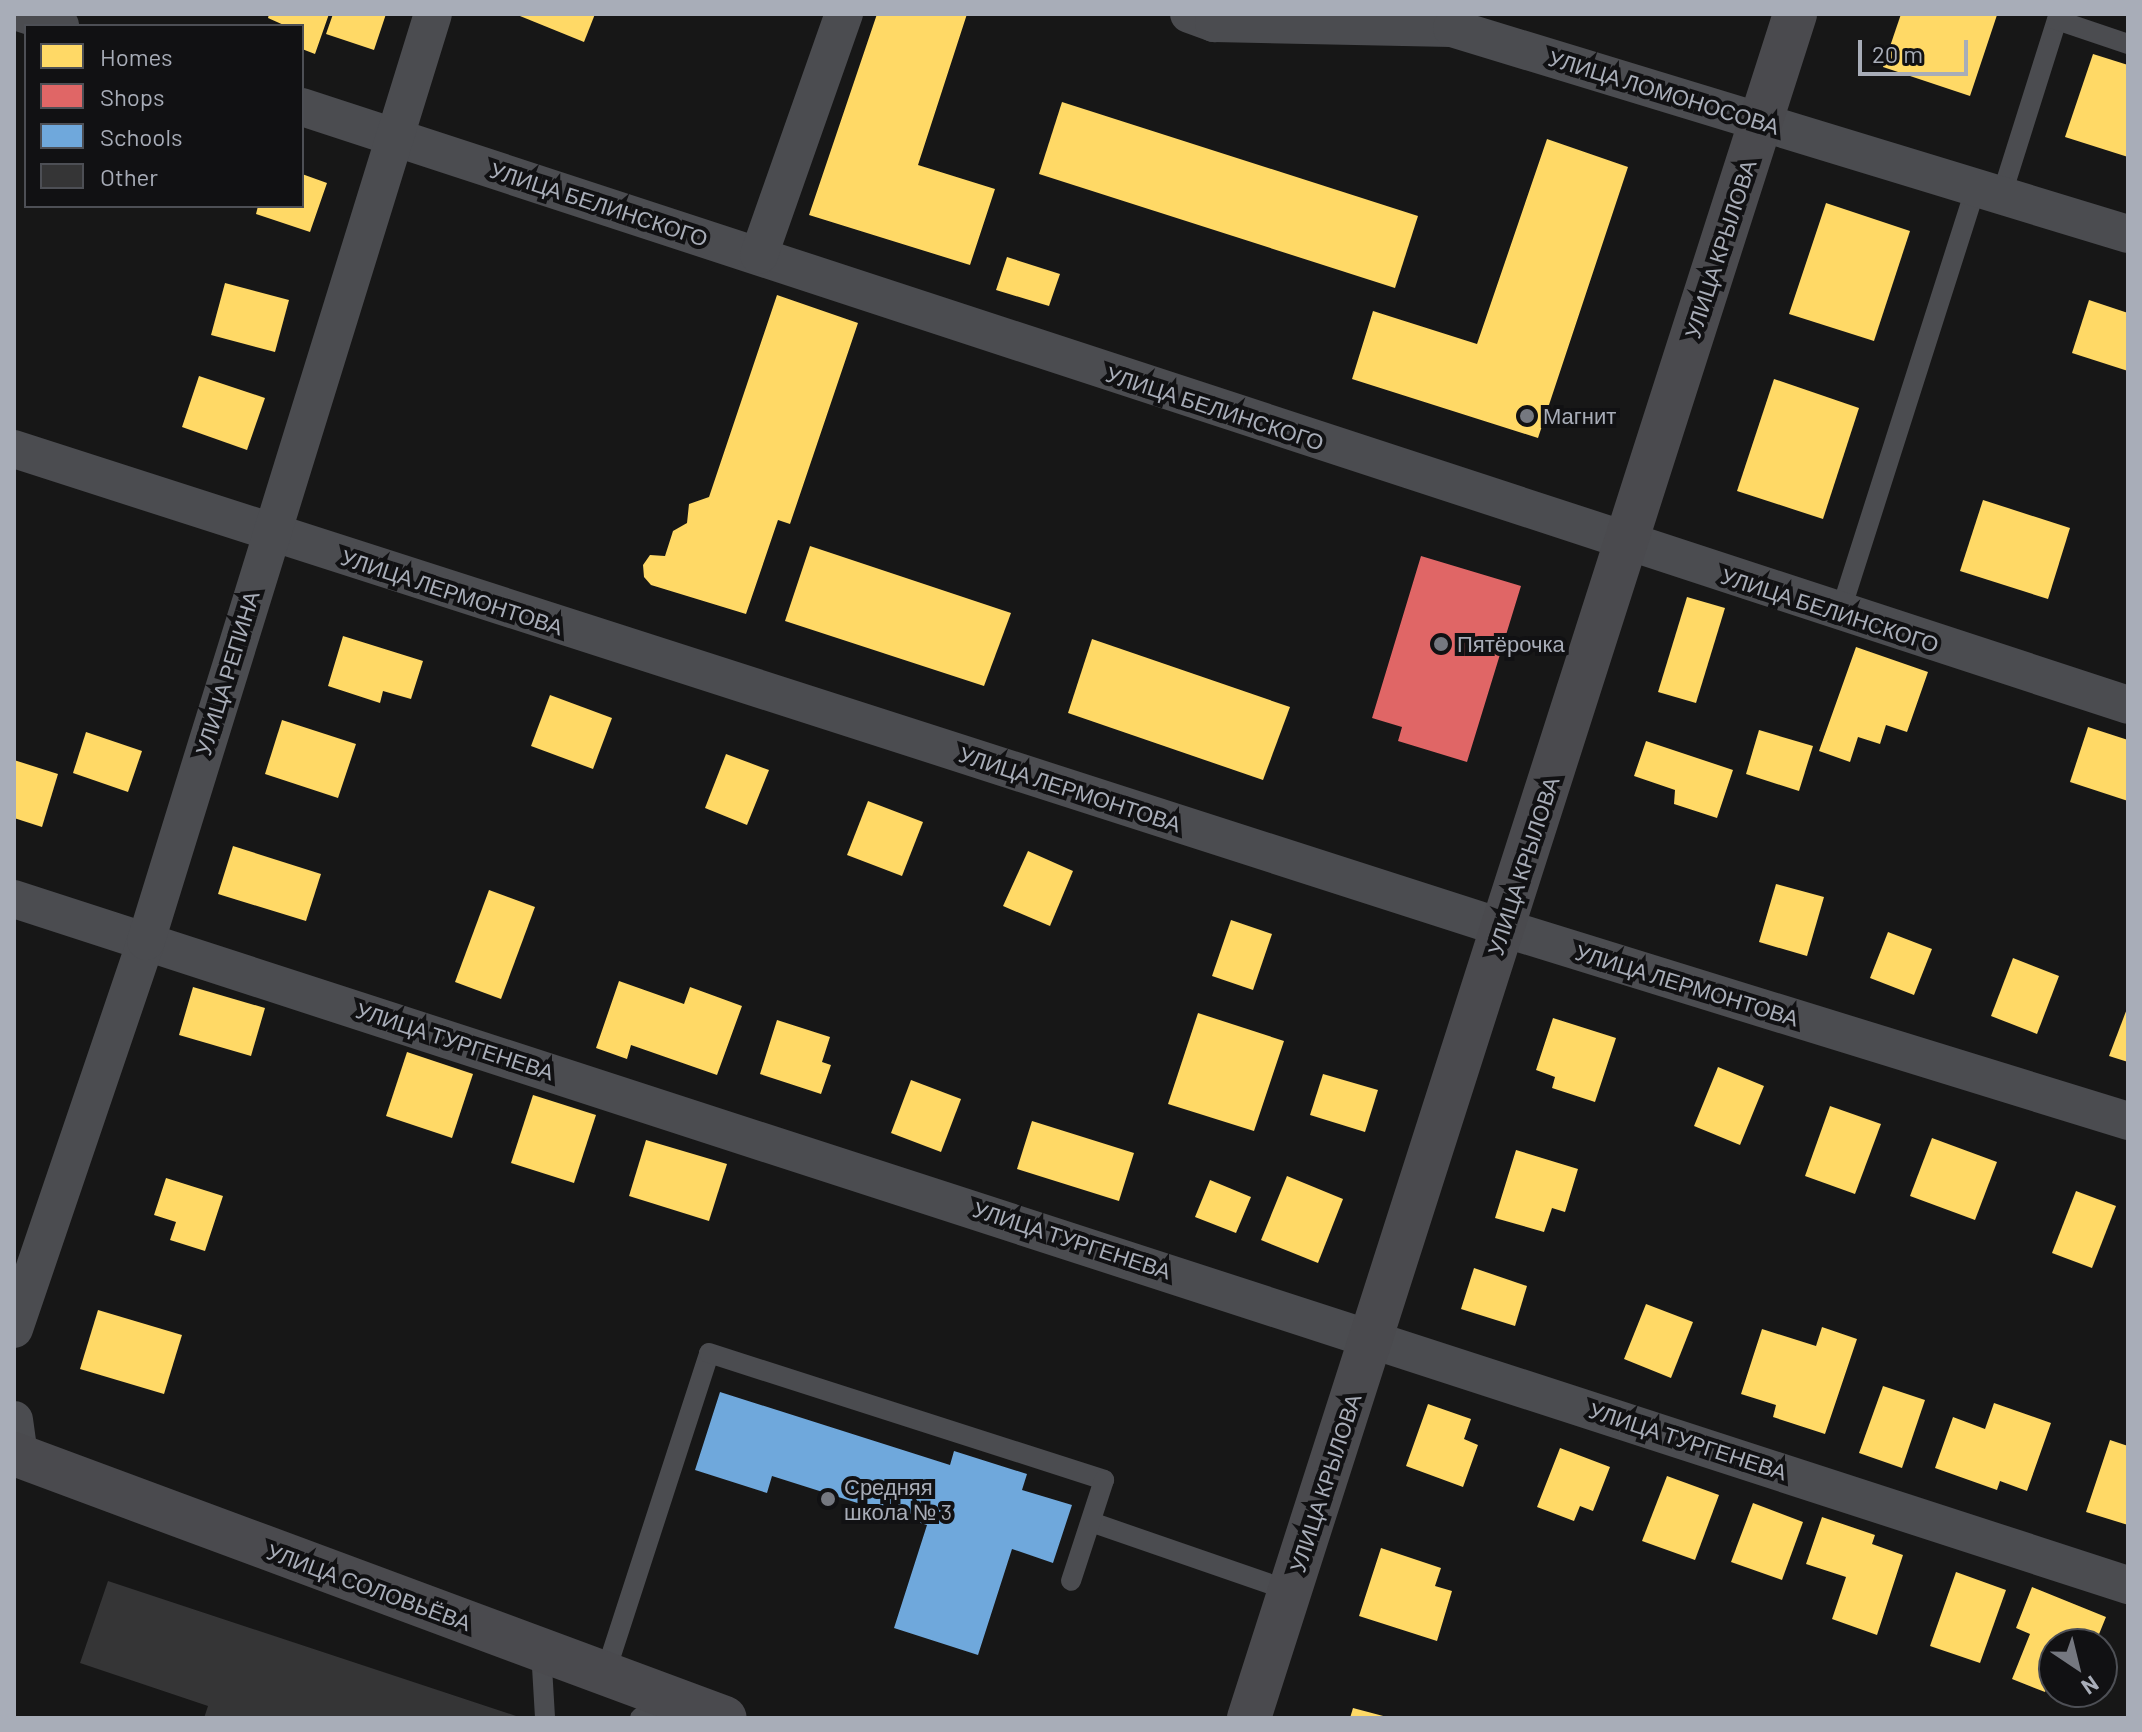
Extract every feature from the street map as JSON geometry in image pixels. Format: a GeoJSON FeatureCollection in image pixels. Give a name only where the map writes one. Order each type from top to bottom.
{"type":"FeatureCollection","features":[{"type":"Feature","properties":{"kind":"main road","name":"УЛИЦА КРЫЛОВА"},"geometry":{"type":"LineString","coordinates":[[1249,1718],[1795,14]]}},
{"type":"Feature","properties":{"kind":"main road","name":"УЛИЦА СОЛОВЬЁВА"},"geometry":{"type":"LineString","coordinates":[[15,1451],[605,1674],[654,1707],[725,1718]]}},
{"type":"Feature","properties":{"kind":"street"},"geometry":{"type":"LineString","coordinates":[[24,14],[54,24]]}},
{"type":"Feature","properties":{"kind":"street","name":"УЛИЦА РЕПИНА"},"geometry":{"type":"LineString","coordinates":[[14,1329],[146,941],[269,534],[433,14]]}},
{"type":"Feature","properties":{"kind":"street"},"geometry":{"type":"LineString","coordinates":[[759,255],[844,14]]}},
{"type":"Feature","properties":{"kind":"street","name":"УЛИЦА ЛОМОНОСОВА"},"geometry":{"type":"LineString","coordinates":[[1189,14],[1214,23],[1452,28],[2128,234]]}},
{"type":"Feature","properties":{"kind":"street","name":"УЛИЦА БЕЛИНСКОГО"},"geometry":{"type":"LineString","coordinates":[[304,108],[759,255],[1626,545],[2128,705]]}},
{"type":"Feature","properties":{"kind":"street","name":"УЛИЦА ЛЕРМОНТОВА"},"geometry":{"type":"LineString","coordinates":[[14,449],[269,534],[1503,928],[2128,1121]]}},
{"type":"Feature","properties":{"kind":"street","name":"УЛИЦА ТУРГЕНЕВА"},"geometry":{"type":"LineString","coordinates":[[14,899],[1372,1337],[2128,1585]]}},
{"type":"Feature","properties":{"kind":"lane"},"geometry":{"type":"LineString","coordinates":[[1840,613],[1989,190],[2057,20],[2128,44]]}},
{"type":"Feature","properties":{"kind":"lane"},"geometry":{"type":"LineString","coordinates":[[605,1674],[709,1353],[1104,1480],[1071,1581]]}},
{"type":"Feature","properties":{"kind":"lane"},"geometry":{"type":"LineString","coordinates":[[1091,1522],[1290,1591]]}},
{"type":"Feature","properties":{"kind":"lane"},"geometry":{"type":"LineString","coordinates":[[541,1650],[545,1718]]}},
{"type":"Feature","properties":{"kind":"building: Homes"},"geometry":{"type":"Polygon","coordinates":[[[269,14],[329,14],[315,54],[304,50],[304,24],[282,24],[268,18],[269,14]]]}},
{"type":"Feature","properties":{"kind":"building: Homes"},"geometry":{"type":"Polygon","coordinates":[[[333,14],[386,14],[374,50],[326,34],[333,14]]]}},
{"type":"Feature","properties":{"kind":"building: Homes"},"geometry":{"type":"Polygon","coordinates":[[[515,14],[595,14],[584,42],[515,14]]]}},
{"type":"Feature","properties":{"kind":"building: Homes"},"geometry":{"type":"Polygon","coordinates":[[[877,14],[967,14],[918,165],[995,189],[970,265],[809,215],[877,14]]]}},
{"type":"Feature","properties":{"kind":"building: Homes"},"geometry":{"type":"Polygon","coordinates":[[[1901,14],[1997,15],[1970,96],[1883,67],[1901,14]]]}},
{"type":"Feature","properties":{"kind":"building: Homes"},"geometry":{"type":"Polygon","coordinates":[[[2093,54],[2128,65],[2128,157],[2065,137],[2093,54]]]}},
{"type":"Feature","properties":{"kind":"building: Homes"},"geometry":{"type":"Polygon","coordinates":[[[1062,102],[1418,216],[1395,288],[1039,174],[1062,102]]]}},
{"type":"Feature","properties":{"kind":"building: Homes"},"geometry":{"type":"Polygon","coordinates":[[[1547,139],[1628,167],[1538,438],[1352,379],[1373,311],[1477,344],[1547,139]]]}},
{"type":"Feature","properties":{"kind":"building: Homes"},"geometry":{"type":"Polygon","coordinates":[[[304,175],[327,183],[310,232],[256,214],[258,208],[304,208],[304,175]]]}},
{"type":"Feature","properties":{"kind":"building: Homes"},"geometry":{"type":"Polygon","coordinates":[[[1826,203],[1910,231],[1874,341],[1789,314],[1826,203]]]}},
{"type":"Feature","properties":{"kind":"building: Homes"},"geometry":{"type":"Polygon","coordinates":[[[1007,257],[1060,274],[1049,306],[996,290],[1007,257]]]}},
{"type":"Feature","properties":{"kind":"building: Homes"},"geometry":{"type":"Polygon","coordinates":[[[225,283],[289,300],[275,352],[211,335],[225,283]]]}},
{"type":"Feature","properties":{"kind":"building: Homes"},"geometry":{"type":"Polygon","coordinates":[[[777,295],[858,323],[790,524],[778,520],[746,614],[651,585],[644,577],[643,565],[650,555],[665,556],[673,531],[687,523],[689,504],[709,497],[777,295]]]}},
{"type":"Feature","properties":{"kind":"building: Homes"},"geometry":{"type":"Polygon","coordinates":[[[2089,300],[2128,313],[2128,371],[2072,353],[2089,300]]]}},
{"type":"Feature","properties":{"kind":"building: Homes"},"geometry":{"type":"Polygon","coordinates":[[[199,376],[265,398],[247,450],[182,427],[199,376]]]}},
{"type":"Feature","properties":{"kind":"building: Homes"},"geometry":{"type":"Polygon","coordinates":[[[1774,379],[1859,408],[1823,519],[1737,491],[1774,379]]]}},
{"type":"Feature","properties":{"kind":"building: Homes"},"geometry":{"type":"Polygon","coordinates":[[[1983,500],[2070,528],[2048,599],[1960,571],[1983,500]]]}},
{"type":"Feature","properties":{"kind":"building: Homes"},"geometry":{"type":"Polygon","coordinates":[[[810,546],[1011,613],[984,686],[785,621],[810,546]]]}},
{"type":"Feature","properties":{"kind":"building: Homes"},"geometry":{"type":"Polygon","coordinates":[[[1687,597],[1725,608],[1696,703],[1658,692],[1687,597]]]}},
{"type":"Feature","properties":{"kind":"building: Homes"},"geometry":{"type":"Polygon","coordinates":[[[343,636],[423,661],[411,699],[383,691],[380,703],[328,686],[343,636]]]}},
{"type":"Feature","properties":{"kind":"building: Homes"},"geometry":{"type":"Polygon","coordinates":[[[1092,639],[1290,707],[1263,780],[1068,713],[1092,639]]]}},
{"type":"Feature","properties":{"kind":"building: Homes"},"geometry":{"type":"Polygon","coordinates":[[[1856,647],[1928,672],[1907,732],[1886,725],[1880,744],[1858,737],[1850,762],[1819,751],[1856,647]]]}},
{"type":"Feature","properties":{"kind":"building: Homes"},"geometry":{"type":"Polygon","coordinates":[[[550,695],[612,718],[593,769],[531,746],[550,695]]]}},
{"type":"Feature","properties":{"kind":"building: Homes"},"geometry":{"type":"Polygon","coordinates":[[[282,720],[356,744],[338,798],[265,774],[282,720]]]}},
{"type":"Feature","properties":{"kind":"building: Homes"},"geometry":{"type":"Polygon","coordinates":[[[2088,727],[2128,740],[2128,801],[2070,782],[2088,727]]]}},
{"type":"Feature","properties":{"kind":"building: Homes"},"geometry":{"type":"Polygon","coordinates":[[[1759,730],[1813,746],[1799,791],[1746,774],[1759,730]]]}},
{"type":"Feature","properties":{"kind":"building: Homes"},"geometry":{"type":"Polygon","coordinates":[[[86,732],[142,751],[128,792],[73,773],[86,732]]]}},
{"type":"Feature","properties":{"kind":"building: Homes"},"geometry":{"type":"Polygon","coordinates":[[[1646,741],[1733,770],[1717,818],[1674,804],[1675,790],[1634,776],[1646,741]]]}},
{"type":"Feature","properties":{"kind":"building: Homes"},"geometry":{"type":"Polygon","coordinates":[[[726,754],[769,770],[747,825],[705,808],[726,754]]]}},
{"type":"Feature","properties":{"kind":"building: Homes"},"geometry":{"type":"Polygon","coordinates":[[[14,760],[58,774],[42,827],[14,818],[14,760]]]}},
{"type":"Feature","properties":{"kind":"building: Homes"},"geometry":{"type":"Polygon","coordinates":[[[868,801],[923,822],[902,876],[847,855],[868,801]]]}},
{"type":"Feature","properties":{"kind":"building: Homes"},"geometry":{"type":"Polygon","coordinates":[[[233,846],[321,874],[306,921],[218,894],[233,846]]]}},
{"type":"Feature","properties":{"kind":"building: Homes"},"geometry":{"type":"Polygon","coordinates":[[[1028,851],[1073,871],[1050,926],[1003,906],[1028,851]]]}},
{"type":"Feature","properties":{"kind":"building: Homes"},"geometry":{"type":"Polygon","coordinates":[[[1776,884],[1824,897],[1807,956],[1759,942],[1776,884]]]}},
{"type":"Feature","properties":{"kind":"building: Homes"},"geometry":{"type":"Polygon","coordinates":[[[489,890],[535,907],[501,999],[455,982],[489,890]]]}},
{"type":"Feature","properties":{"kind":"building: Homes"},"geometry":{"type":"Polygon","coordinates":[[[1231,920],[1272,934],[1253,990],[1212,976],[1231,920]]]}},
{"type":"Feature","properties":{"kind":"building: Homes"},"geometry":{"type":"Polygon","coordinates":[[[1888,932],[1932,949],[1914,995],[1870,978],[1888,932]]]}},
{"type":"Feature","properties":{"kind":"building: Homes"},"geometry":{"type":"Polygon","coordinates":[[[2013,958],[2059,976],[2037,1034],[1991,1016],[2013,958]]]}},
{"type":"Feature","properties":{"kind":"building: Homes"},"geometry":{"type":"Polygon","coordinates":[[[619,981],[684,1004],[690,987],[742,1006],[717,1075],[631,1045],[627,1059],[596,1048],[619,981]]]}},
{"type":"Feature","properties":{"kind":"building: Homes"},"geometry":{"type":"Polygon","coordinates":[[[193,987],[265,1008],[251,1056],[179,1035],[193,987]]]}},
{"type":"Feature","properties":{"kind":"building: Homes"},"geometry":{"type":"Polygon","coordinates":[[[2128,1006],[2128,1062],[2109,1056],[2128,1006]]]}},
{"type":"Feature","properties":{"kind":"building: Homes"},"geometry":{"type":"Polygon","coordinates":[[[1198,1013],[1284,1041],[1254,1131],[1168,1104],[1198,1013]]]}},
{"type":"Feature","properties":{"kind":"building: Homes"},"geometry":{"type":"Polygon","coordinates":[[[1553,1018],[1616,1038],[1595,1102],[1552,1088],[1555,1077],[1536,1070],[1553,1018]]]}},
{"type":"Feature","properties":{"kind":"building: Homes"},"geometry":{"type":"Polygon","coordinates":[[[777,1020],[830,1037],[822,1062],[831,1065],[821,1094],[760,1074],[777,1020]]]}},
{"type":"Feature","properties":{"kind":"building: Homes"},"geometry":{"type":"Polygon","coordinates":[[[407,1052],[473,1074],[452,1138],[386,1116],[407,1052]]]}},
{"type":"Feature","properties":{"kind":"building: Homes"},"geometry":{"type":"Polygon","coordinates":[[[1718,1067],[1764,1086],[1740,1145],[1694,1126],[1718,1067]]]}},
{"type":"Feature","properties":{"kind":"building: Homes"},"geometry":{"type":"Polygon","coordinates":[[[1323,1074],[1378,1090],[1365,1132],[1310,1115],[1323,1074]]]}},
{"type":"Feature","properties":{"kind":"building: Homes"},"geometry":{"type":"Polygon","coordinates":[[[911,1080],[961,1099],[941,1152],[891,1133],[911,1080]]]}},
{"type":"Feature","properties":{"kind":"building: Homes"},"geometry":{"type":"Polygon","coordinates":[[[533,1095],[596,1115],[574,1183],[511,1163],[533,1095]]]}},
{"type":"Feature","properties":{"kind":"building: Homes"},"geometry":{"type":"Polygon","coordinates":[[[1830,1106],[1881,1124],[1855,1194],[1805,1176],[1830,1106]]]}},
{"type":"Feature","properties":{"kind":"building: Homes"},"geometry":{"type":"Polygon","coordinates":[[[1032,1121],[1134,1153],[1119,1201],[1017,1169],[1032,1121]]]}},
{"type":"Feature","properties":{"kind":"building: Homes"},"geometry":{"type":"Polygon","coordinates":[[[1932,1138],[1997,1162],[1975,1220],[1910,1196],[1932,1138]]]}},
{"type":"Feature","properties":{"kind":"building: Homes"},"geometry":{"type":"Polygon","coordinates":[[[646,1140],[727,1164],[709,1221],[629,1196],[646,1140]]]}},
{"type":"Feature","properties":{"kind":"building: Homes"},"geometry":{"type":"Polygon","coordinates":[[[1516,1150],[1578,1169],[1565,1212],[1552,1208],[1544,1232],[1495,1218],[1516,1150]]]}},
{"type":"Feature","properties":{"kind":"building: Homes"},"geometry":{"type":"Polygon","coordinates":[[[1287,1176],[1343,1199],[1318,1263],[1261,1240],[1287,1176]]]}},
{"type":"Feature","properties":{"kind":"building: Homes"},"geometry":{"type":"Polygon","coordinates":[[[166,1178],[223,1196],[205,1251],[170,1240],[176,1222],[154,1215],[166,1178]]]}},
{"type":"Feature","properties":{"kind":"building: Homes"},"geometry":{"type":"Polygon","coordinates":[[[1210,1180],[1251,1197],[1236,1233],[1195,1217],[1210,1180]]]}},
{"type":"Feature","properties":{"kind":"building: Homes"},"geometry":{"type":"Polygon","coordinates":[[[2076,1191],[2116,1206],[2092,1268],[2052,1253],[2076,1191]]]}},
{"type":"Feature","properties":{"kind":"building: Homes"},"geometry":{"type":"Polygon","coordinates":[[[1474,1268],[1527,1286],[1515,1326],[1461,1309],[1474,1268]]]}},
{"type":"Feature","properties":{"kind":"building: Homes"},"geometry":{"type":"Polygon","coordinates":[[[1646,1304],[1693,1322],[1671,1378],[1624,1359],[1646,1304]]]}},
{"type":"Feature","properties":{"kind":"building: Homes"},"geometry":{"type":"Polygon","coordinates":[[[98,1310],[182,1335],[164,1394],[80,1369],[98,1310]]]}},
{"type":"Feature","properties":{"kind":"building: Homes"},"geometry":{"type":"Polygon","coordinates":[[[1822,1327],[1857,1339],[1825,1434],[1773,1417],[1776,1405],[1741,1394],[1762,1329],[1816,1346],[1822,1327]]]}},
{"type":"Feature","properties":{"kind":"building: Homes"},"geometry":{"type":"Polygon","coordinates":[[[1883,1386],[1925,1400],[1902,1468],[1859,1453],[1883,1386]]]}},
{"type":"Feature","properties":{"kind":"building: Homes"},"geometry":{"type":"Polygon","coordinates":[[[1994,1403],[2051,1423],[2027,1491],[2000,1481],[1997,1490],[1935,1468],[1953,1417],[1985,1429],[1994,1403]]]}},
{"type":"Feature","properties":{"kind":"building: Homes"},"geometry":{"type":"Polygon","coordinates":[[[1428,1404],[1471,1419],[1464,1439],[1478,1445],[1463,1487],[1406,1466],[1428,1404]]]}},
{"type":"Feature","properties":{"kind":"building: Homes"},"geometry":{"type":"Polygon","coordinates":[[[2110,1440],[2128,1446],[2128,1525],[2086,1512],[2110,1440]]]}},
{"type":"Feature","properties":{"kind":"building: Homes"},"geometry":{"type":"Polygon","coordinates":[[[1560,1448],[1610,1467],[1593,1511],[1580,1506],[1574,1521],[1537,1507],[1560,1448]]]}},
{"type":"Feature","properties":{"kind":"building: Homes"},"geometry":{"type":"Polygon","coordinates":[[[1667,1476],[1719,1495],[1695,1560],[1642,1541],[1667,1476]]]}},
{"type":"Feature","properties":{"kind":"building: Homes"},"geometry":{"type":"Polygon","coordinates":[[[1753,1503],[1803,1522],[1782,1580],[1731,1562],[1753,1503]]]}},
{"type":"Feature","properties":{"kind":"building: Homes"},"geometry":{"type":"Polygon","coordinates":[[[1822,1517],[1875,1535],[1872,1544],[1903,1555],[1877,1635],[1832,1619],[1846,1577],[1806,1564],[1822,1517]]]}},
{"type":"Feature","properties":{"kind":"building: Homes"},"geometry":{"type":"Polygon","coordinates":[[[1381,1548],[1441,1568],[1435,1586],[1452,1591],[1437,1641],[1359,1616],[1381,1548]]]}},
{"type":"Feature","properties":{"kind":"building: Homes"},"geometry":{"type":"Polygon","coordinates":[[[1956,1572],[2006,1590],[1980,1663],[1930,1646],[1956,1572]]]}},
{"type":"Feature","properties":{"kind":"building: Homes"},"geometry":{"type":"Polygon","coordinates":[[[2032,1587],[2106,1617],[2102,1628],[2038,1628],[2038,1689],[2012,1679],[2030,1634],[2016,1628],[2032,1587]]]}},
{"type":"Feature","properties":{"kind":"building: Homes"},"geometry":{"type":"Polygon","coordinates":[[[1353,1708],[1387,1717],[1387,1718],[1350,1718],[1353,1708]]]}},
{"type":"Feature","properties":{"kind":"building: Shops"},"geometry":{"type":"Polygon","coordinates":[[[1421,556],[1521,586],[1467,762],[1398,741],[1402,727],[1372,718],[1421,556]]]}},
{"type":"Feature","properties":{"kind":"building: Schools"},"geometry":{"type":"Polygon","coordinates":[[[720,1392],[950,1465],[954,1451],[1027,1474],[1022,1490],[1072,1505],[1053,1563],[1012,1549],[978,1655],[894,1628],[927,1525],[772,1476],[767,1493],[695,1470],[720,1392]]]}},
{"type":"Feature","properties":{"kind":"building: Other"},"geometry":{"type":"Polygon","coordinates":[[[108,1581],[519,1718],[204,1718],[208,1706],[80,1663],[108,1581]]]}},
{"type":"Feature","properties":{"kind":"place","name":"Магнит"},"geometry":{"type":"Point","coordinates":[1527,416]}},
{"type":"Feature","properties":{"kind":"place","name":"Пятёрочка"},"geometry":{"type":"Point","coordinates":[1441,644]}},
{"type":"Feature","properties":{"kind":"place","name":"Средняя школа № 3"},"geometry":{"type":"Point","coordinates":[828,1499]}}]}
